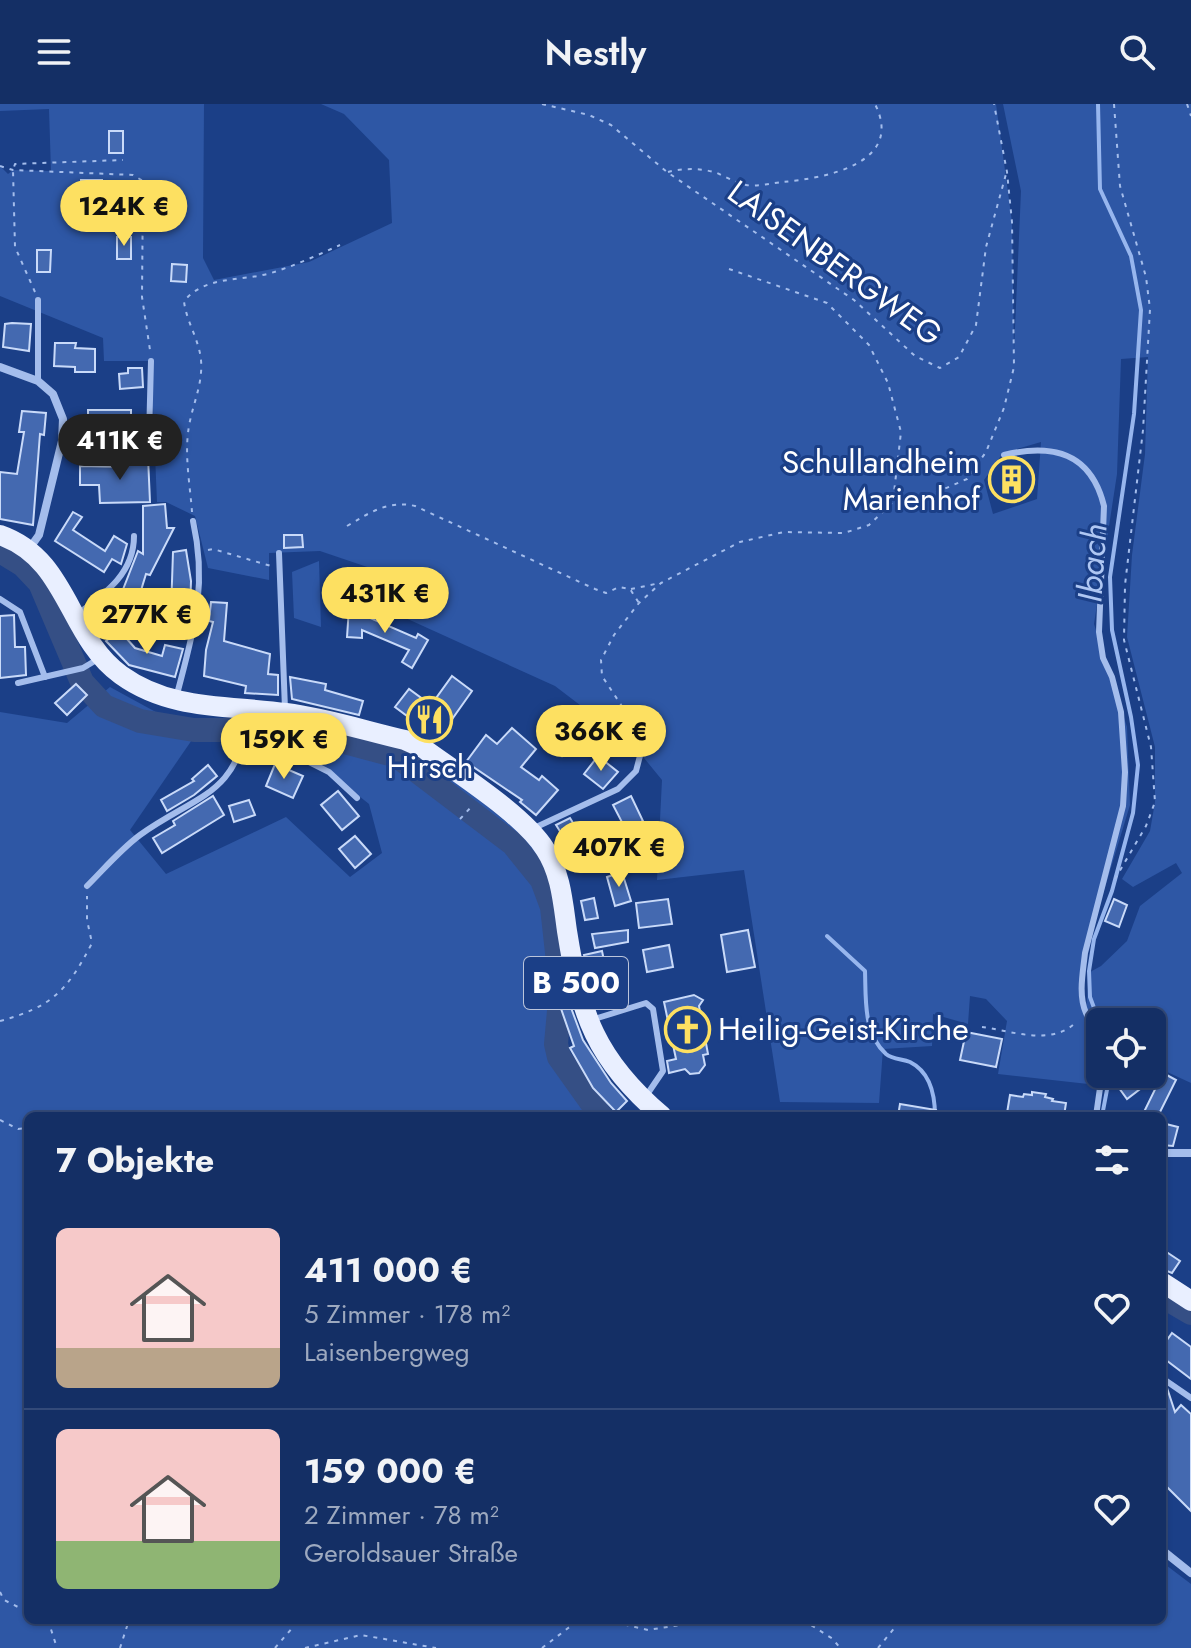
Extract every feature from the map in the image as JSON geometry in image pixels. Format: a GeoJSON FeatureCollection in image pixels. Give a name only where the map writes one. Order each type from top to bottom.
{"type":"FeatureCollection","features":[{"type":"Feature","properties":{"kind":"main road","name":"B 500"},"geometry":{"type":"LineString","coordinates":[[0,535],[29,549],[48,568],[101,657],[131,682],[175,701],[249,715],[285,713],[415,744],[531,830],[551,858],[558,878],[577,989],[587,1021],[602,1048],[658,1112]]}},
{"type":"Feature","properties":{"kind":"main road"},"geometry":{"type":"LineString","coordinates":[[1166,1285],[1191,1301]]}},
{"type":"Feature","properties":{"kind":"street"},"geometry":{"type":"LineString","coordinates":[[0,367],[38,381],[53,394],[63,419],[62,441],[39,535],[29,549]]}},
{"type":"Feature","properties":{"kind":"street"},"geometry":{"type":"LineString","coordinates":[[1166,1153],[1191,1153]]}},
{"type":"Feature","properties":{"kind":"street"},"geometry":{"type":"LineString","coordinates":[[1166,1553],[1191,1573]]}},
{"type":"Feature","properties":{"kind":"lane"},"geometry":{"type":"LineString","coordinates":[[38,300],[38,381]]}},
{"type":"Feature","properties":{"kind":"lane"},"geometry":{"type":"LineString","coordinates":[[62,441],[135,448],[149,438],[151,361]]}},
{"type":"Feature","properties":{"kind":"lane"},"geometry":{"type":"LineString","coordinates":[[1004,455],[1048,449],[1071,459],[1092,472],[1104,506],[1099,632],[1103,658],[1112,677],[1121,712],[1125,772],[1123,806],[1085,953],[1082,991],[1085,1011]]}},
{"type":"Feature","properties":{"kind":"lane"},"geometry":{"type":"LineString","coordinates":[[175,701],[195,625],[201,585],[200,553],[193,521]]}},
{"type":"Feature","properties":{"kind":"lane"},"geometry":{"type":"LineString","coordinates":[[76,616],[113,588],[134,553],[134,536]]}},
{"type":"Feature","properties":{"kind":"lane"},"geometry":{"type":"LineString","coordinates":[[279,553],[285,713]]}},
{"type":"Feature","properties":{"kind":"lane"},"geometry":{"type":"LineString","coordinates":[[0,599],[20,612],[45,677]]}},
{"type":"Feature","properties":{"kind":"lane"},"geometry":{"type":"LineString","coordinates":[[18,683],[83,668],[101,657]]}},
{"type":"Feature","properties":{"kind":"lane"},"geometry":{"type":"LineString","coordinates":[[87,886],[140,835],[217,788],[235,765],[246,737],[249,715]]}},
{"type":"Feature","properties":{"kind":"lane"},"geometry":{"type":"LineString","coordinates":[[246,737],[285,750],[329,772],[357,798]]}},
{"type":"Feature","properties":{"kind":"lane"},"geometry":{"type":"LineString","coordinates":[[531,830],[618,789],[636,771],[641,752]]}},
{"type":"Feature","properties":{"kind":"lane"},"geometry":{"type":"LineString","coordinates":[[587,1021],[646,1003],[653,1009],[663,1071],[644,1099]]}},
{"type":"Feature","properties":{"kind":"lane"},"geometry":{"type":"LineString","coordinates":[[1097,1112],[1100,1088]]}},
{"type":"Feature","properties":{"kind":"lane"},"geometry":{"type":"LineString","coordinates":[[1166,1382],[1191,1398]]}},
{"type":"Feature","properties":{"kind":"path","name":"LAISENBERGWEG"},"geometry":{"type":"LineString","coordinates":[[542,104],[589,115],[611,125],[667,172],[854,300],[915,356],[940,368],[959,357],[976,325],[986,247],[1007,172],[994,104]]}},
{"type":"Feature","properties":{"kind":"path"},"geometry":{"type":"LineString","coordinates":[[667,172],[681,169],[712,172],[747,185],[833,175],[870,155],[881,139],[882,118],[875,104]]}},
{"type":"Feature","properties":{"kind":"path"},"geometry":{"type":"LineString","coordinates":[[1114,104],[1120,186],[1146,277],[1150,309],[1143,430],[1125,585],[1124,640],[1151,747],[1155,802],[1146,826],[1114,881]]}},
{"type":"Feature","properties":{"kind":"path"},"geometry":{"type":"LineString","coordinates":[[1187,104],[1191,116]]}},
{"type":"Feature","properties":{"kind":"path"},"geometry":{"type":"LineString","coordinates":[[38,300],[15,247],[15,164],[123,160]]}},
{"type":"Feature","properties":{"kind":"path"},"geometry":{"type":"LineString","coordinates":[[0,166],[13,170],[133,175],[143,181],[142,297],[151,361]]}},
{"type":"Feature","properties":{"kind":"path"},"geometry":{"type":"LineString","coordinates":[[641,752],[640,739],[631,720],[602,676],[601,660],[614,635],[639,603],[661,583],[740,542],[784,532],[844,533],[869,525],[893,502],[928,496],[967,479],[986,452],[1004,408],[1014,367],[1012,222],[1007,172]]}},
{"type":"Feature","properties":{"kind":"path"},"geometry":{"type":"LineString","coordinates":[[193,521],[187,454],[189,425],[201,387],[201,358],[194,332],[185,315],[184,301],[192,291],[203,285],[270,274],[340,245]]}},
{"type":"Feature","properties":{"kind":"path"},"geometry":{"type":"LineString","coordinates":[[729,269],[827,303],[869,345],[888,383],[901,432],[893,502]]}},
{"type":"Feature","properties":{"kind":"path"},"geometry":{"type":"LineString","coordinates":[[347,526],[382,506],[399,503],[415,506],[606,593],[619,587],[630,589],[661,583]]}},
{"type":"Feature","properties":{"kind":"path"},"geometry":{"type":"LineString","coordinates":[[200,553],[213,549],[268,566],[280,564]]}},
{"type":"Feature","properties":{"kind":"path"},"geometry":{"type":"LineString","coordinates":[[630,589],[639,603]]}},
{"type":"Feature","properties":{"kind":"path"},"geometry":{"type":"LineString","coordinates":[[460,819],[473,805]]}},
{"type":"Feature","properties":{"kind":"path"},"geometry":{"type":"LineString","coordinates":[[0,1021],[44,1005],[74,978],[92,943],[87,920],[87,886]]}},
{"type":"Feature","properties":{"kind":"path"},"geometry":{"type":"LineString","coordinates":[[982,1027],[1051,1037],[1072,1026],[1085,1011]]}},
{"type":"Feature","properties":{"kind":"path"},"geometry":{"type":"LineString","coordinates":[[0,1120],[18,1129],[24,1128]]}},
{"type":"Feature","properties":{"kind":"path"},"geometry":{"type":"LineString","coordinates":[[0,1592],[4,1600],[24,1610]]}},
{"type":"Feature","properties":{"kind":"path"},"geometry":{"type":"LineString","coordinates":[[49,1624],[57,1648]]}},
{"type":"Feature","properties":{"kind":"path"},"geometry":{"type":"LineString","coordinates":[[120,1648],[128,1624]]}},
{"type":"Feature","properties":{"kind":"path"},"geometry":{"type":"LineString","coordinates":[[275,1648],[296,1624]]}},
{"type":"Feature","properties":{"kind":"path"},"geometry":{"type":"LineString","coordinates":[[542,1648],[573,1624]]}},
{"type":"Feature","properties":{"kind":"path"},"geometry":{"type":"LineString","coordinates":[[622,1624],[648,1630],[687,1624]]}},
{"type":"Feature","properties":{"kind":"path"},"geometry":{"type":"LineString","coordinates":[[809,1624],[833,1639],[840,1648]]}},
{"type":"Feature","properties":{"kind":"path"},"geometry":{"type":"LineString","coordinates":[[878,1648],[898,1624]]}},
{"type":"Feature","properties":{"kind":"path"},"geometry":{"type":"LineString","coordinates":[[305,1648],[361,1635],[436,1648]]}},
{"type":"Feature","properties":{"kind":"shaded area"},"geometry":{"type":"Polygon","coordinates":[[[0,104],[204,104],[203,258],[214,280],[309,262],[392,223],[389,160],[344,114],[321,104],[996,104],[1012,222],[1014,351],[1021,191],[1003,104],[1191,104],[1191,1083],[1166,1071],[1166,1008],[1086,1008],[1086,1084],[998,1074],[1007,1021],[986,999],[970,996],[968,1024],[933,1014],[932,1046],[883,1049],[879,1103],[780,1102],[744,870],[657,880],[662,780],[635,747],[555,686],[379,606],[379,571],[320,551],[269,553],[269,580],[208,568],[195,516],[166,502],[157,502],[151,361],[104,361],[103,338],[0,296],[0,166],[8,174],[13,170],[51,171],[49,109],[0,111],[0,104]],[[1148,357],[1121,359],[1117,474],[1094,624],[1127,727],[1130,805],[1085,953],[1082,991],[1086,1008],[1090,972],[1101,966],[1127,941],[1140,906],[1182,873],[1176,863],[1133,887],[1122,879],[1150,831],[1155,802],[1155,747],[1127,637],[1132,555],[1145,454],[1148,357]],[[1041,442],[1003,453],[984,480],[993,514],[1037,499],[1041,442]]]}},
{"type":"Feature","properties":{"kind":"shaded area"},"geometry":{"type":"Polygon","coordinates":[[[319,561],[321,627],[294,618],[292,572],[319,561]]]}},
{"type":"Feature","properties":{"kind":"shaded area"},"geometry":{"type":"Polygon","coordinates":[[[110,687],[196,734],[130,830],[166,874],[286,817],[350,877],[382,853],[369,804],[329,772],[285,750],[290,736],[359,749],[408,748],[480,800],[537,848],[551,884],[566,995],[561,1018],[562,1054],[606,1112],[24,1112],[24,1624],[1166,1624],[1166,1565],[1191,1584],[1191,1648],[0,1648],[0,712],[67,723],[110,687]]]}},
{"type":"Feature","properties":{"kind":"building"},"geometry":{"type":"Polygon","coordinates":[[[109,131],[123,131],[123,153],[109,153],[109,131]]]}},
{"type":"Feature","properties":{"kind":"building"},"geometry":{"type":"Polygon","coordinates":[[[81,180],[102,180],[102,191],[81,191],[81,180]]]}},
{"type":"Feature","properties":{"kind":"building"},"geometry":{"type":"Polygon","coordinates":[[[117,237],[131,237],[131,259],[117,259],[117,237]]]}},
{"type":"Feature","properties":{"kind":"building"},"geometry":{"type":"Polygon","coordinates":[[[37,250],[51,250],[50,272],[37,272],[37,250]]]}},
{"type":"Feature","properties":{"kind":"building"},"geometry":{"type":"Polygon","coordinates":[[[172,264],[187,265],[186,282],[171,281],[172,264]]]}},
{"type":"Feature","properties":{"kind":"building"},"geometry":{"type":"Polygon","coordinates":[[[5,324],[31,324],[29,351],[3,347],[5,324]]]}},
{"type":"Feature","properties":{"kind":"building"},"geometry":{"type":"Polygon","coordinates":[[[55,343],[76,343],[75,348],[95,349],[95,372],[75,372],[75,367],[54,366],[55,343]]]}},
{"type":"Feature","properties":{"kind":"building"},"geometry":{"type":"Polygon","coordinates":[[[128,368],[142,368],[143,387],[120,389],[119,374],[128,373],[128,368]]]}},
{"type":"Feature","properties":{"kind":"building"},"geometry":{"type":"Polygon","coordinates":[[[88,410],[131,410],[131,431],[88,431],[88,410]]]}},
{"type":"Feature","properties":{"kind":"building"},"geometry":{"type":"Polygon","coordinates":[[[22,411],[46,413],[44,435],[40,434],[33,525],[0,519],[0,472],[17,474],[24,432],[19,432],[22,411]]]}},
{"type":"Feature","properties":{"kind":"building"},"geometry":{"type":"Polygon","coordinates":[[[138,457],[148,457],[150,502],[100,503],[99,485],[80,485],[80,466],[125,467],[125,463],[137,463],[138,457]]]}},
{"type":"Feature","properties":{"kind":"building","name":"Schullandheim Marienhof"},"geometry":{"type":"Polygon","coordinates":[[[1023,466],[1029,483],[1022,486],[1023,490],[1007,496],[1006,491],[999,493],[993,476],[1023,466]]]}},
{"type":"Feature","properties":{"kind":"building"},"geometry":{"type":"Polygon","coordinates":[[[165,504],[167,528],[174,528],[150,575],[146,574],[139,597],[122,592],[138,551],[143,554],[143,506],[165,504]]]}},
{"type":"Feature","properties":{"kind":"building"},"geometry":{"type":"Polygon","coordinates":[[[73,512],[82,517],[73,530],[105,551],[114,536],[127,544],[121,564],[112,559],[104,572],[55,541],[73,512]]]}},
{"type":"Feature","properties":{"kind":"building"},"geometry":{"type":"Polygon","coordinates":[[[284,535],[302,535],[303,547],[284,548],[284,535]]]}},
{"type":"Feature","properties":{"kind":"building"},"geometry":{"type":"Polygon","coordinates":[[[186,550],[191,581],[190,611],[171,611],[173,552],[186,550]]]}},
{"type":"Feature","properties":{"kind":"building"},"geometry":{"type":"Polygon","coordinates":[[[211,602],[227,603],[224,641],[270,654],[268,674],[278,675],[278,695],[245,693],[246,686],[204,676],[213,622],[209,621],[211,602]]]}},
{"type":"Feature","properties":{"kind":"building"},"geometry":{"type":"Polygon","coordinates":[[[349,608],[364,609],[363,615],[416,638],[418,634],[428,640],[412,668],[402,662],[409,650],[362,630],[362,638],[347,637],[349,608]]]}},
{"type":"Feature","properties":{"kind":"building"},"geometry":{"type":"Polygon","coordinates":[[[14,615],[15,647],[25,647],[26,675],[0,678],[0,616],[14,615]]]}},
{"type":"Feature","properties":{"kind":"building"},"geometry":{"type":"Polygon","coordinates":[[[119,630],[135,648],[162,656],[165,645],[183,649],[175,677],[129,665],[106,641],[119,630]]]}},
{"type":"Feature","properties":{"kind":"building"},"geometry":{"type":"Polygon","coordinates":[[[452,676],[472,691],[438,739],[395,707],[409,689],[431,705],[452,676]]]}},
{"type":"Feature","properties":{"kind":"building"},"geometry":{"type":"Polygon","coordinates":[[[290,677],[326,684],[325,690],[363,701],[359,715],[292,699],[290,677]]]}},
{"type":"Feature","properties":{"kind":"building"},"geometry":{"type":"Polygon","coordinates":[[[76,684],[87,695],[67,715],[55,703],[76,684]]]}},
{"type":"Feature","properties":{"kind":"building"},"geometry":{"type":"Polygon","coordinates":[[[556,721],[577,740],[562,756],[541,738],[556,721]]]}},
{"type":"Feature","properties":{"kind":"building"},"geometry":{"type":"Polygon","coordinates":[[[512,728],[536,749],[521,767],[539,780],[542,776],[558,790],[536,815],[520,802],[522,800],[466,762],[486,735],[497,744],[512,728]]]}},
{"type":"Feature","properties":{"kind":"building"},"geometry":{"type":"Polygon","coordinates":[[[598,756],[618,772],[603,789],[584,774],[598,756]]]}},
{"type":"Feature","properties":{"kind":"building"},"geometry":{"type":"Polygon","coordinates":[[[275,764],[303,776],[293,798],[266,786],[275,764]]]}},
{"type":"Feature","properties":{"kind":"building"},"geometry":{"type":"Polygon","coordinates":[[[208,765],[217,776],[167,811],[161,800],[194,781],[192,779],[208,765]]]}},
{"type":"Feature","properties":{"kind":"building"},"geometry":{"type":"Polygon","coordinates":[[[338,791],[359,816],[342,830],[321,805],[338,791]]]}},
{"type":"Feature","properties":{"kind":"building"},"geometry":{"type":"Polygon","coordinates":[[[213,796],[224,815],[162,853],[153,838],[175,825],[173,821],[213,796]]]}},
{"type":"Feature","properties":{"kind":"building"},"geometry":{"type":"Polygon","coordinates":[[[631,796],[643,821],[626,830],[613,805],[631,796]]]}},
{"type":"Feature","properties":{"kind":"building"},"geometry":{"type":"Polygon","coordinates":[[[249,800],[255,815],[234,822],[229,806],[249,800]]]}},
{"type":"Feature","properties":{"kind":"building"},"geometry":{"type":"Polygon","coordinates":[[[570,818],[586,844],[583,844],[586,855],[578,860],[556,825],[570,818]]]}},
{"type":"Feature","properties":{"kind":"building"},"geometry":{"type":"Polygon","coordinates":[[[355,836],[371,854],[355,868],[339,849],[355,836]]]}},
{"type":"Feature","properties":{"kind":"building"},"geometry":{"type":"Polygon","coordinates":[[[622,872],[631,901],[615,906],[607,877],[622,872]]]}},
{"type":"Feature","properties":{"kind":"building"},"geometry":{"type":"Polygon","coordinates":[[[594,898],[598,918],[585,920],[581,901],[594,898]]]}},
{"type":"Feature","properties":{"kind":"building"},"geometry":{"type":"Polygon","coordinates":[[[668,899],[672,924],[639,928],[636,903],[668,899]]]}},
{"type":"Feature","properties":{"kind":"building"},"geometry":{"type":"Polygon","coordinates":[[[1114,899],[1127,905],[1119,927],[1105,921],[1114,899]]]}},
{"type":"Feature","properties":{"kind":"building"},"geometry":{"type":"Polygon","coordinates":[[[628,930],[628,942],[595,948],[592,934],[628,930]]]}},
{"type":"Feature","properties":{"kind":"building"},"geometry":{"type":"Polygon","coordinates":[[[748,930],[755,967],[727,972],[721,935],[748,930]]]}},
{"type":"Feature","properties":{"kind":"building"},"geometry":{"type":"Polygon","coordinates":[[[669,945],[673,967],[647,972],[643,950],[669,945]]]}},
{"type":"Feature","properties":{"kind":"building"},"geometry":{"type":"Polygon","coordinates":[[[602,951],[609,984],[592,988],[584,955],[602,951]]]}},
{"type":"Feature","properties":{"kind":"building","name":"Heilig-Geist-Kirche"},"geometry":{"type":"Polygon","coordinates":[[[694,995],[703,1000],[699,1006],[708,1054],[703,1055],[705,1065],[699,1073],[690,1074],[685,1069],[669,1073],[667,1061],[676,1059],[664,1002],[694,995]]]}},
{"type":"Feature","properties":{"kind":"building"},"geometry":{"type":"Polygon","coordinates":[[[567,997],[583,1040],[611,1083],[627,1101],[616,1112],[593,1088],[570,1048],[574,1046],[558,1000],[567,997]]]}},
{"type":"Feature","properties":{"kind":"building"},"geometry":{"type":"Polygon","coordinates":[[[966,1032],[1002,1039],[996,1067],[960,1060],[966,1032]]]}},
{"type":"Feature","properties":{"kind":"building"},"geometry":{"type":"Polygon","coordinates":[[[1166,1075],[1176,1080],[1160,1112],[1144,1112],[1156,1088],[1166,1088],[1166,1075]]]}},
{"type":"Feature","properties":{"kind":"building"},"geometry":{"type":"Polygon","coordinates":[[[1119,1088],[1141,1088],[1127,1099],[1119,1088]]]}},
{"type":"Feature","properties":{"kind":"building"},"geometry":{"type":"Polygon","coordinates":[[[1032,1092],[1046,1094],[1045,1097],[1052,1101],[1066,1103],[1065,1112],[1007,1112],[1010,1095],[1032,1095],[1032,1092]]]}},
{"type":"Feature","properties":{"kind":"building"},"geometry":{"type":"Polygon","coordinates":[[[900,1104],[936,1110],[936,1112],[899,1112],[900,1104]]]}},
{"type":"Feature","properties":{"kind":"building"},"geometry":{"type":"Polygon","coordinates":[[[1166,1124],[1178,1127],[1173,1146],[1166,1145],[1166,1124]]]}},
{"type":"Feature","properties":{"kind":"building"},"geometry":{"type":"Polygon","coordinates":[[[1166,1252],[1180,1261],[1172,1273],[1166,1271],[1166,1252]]]}},
{"type":"Feature","properties":{"kind":"building"},"geometry":{"type":"Polygon","coordinates":[[[1172,1333],[1191,1347],[1191,1379],[1166,1360],[1166,1341],[1172,1333]]]}},
{"type":"Feature","properties":{"kind":"building"},"geometry":{"type":"Polygon","coordinates":[[[1166,1387],[1175,1412],[1181,1405],[1191,1414],[1191,1511],[1166,1486],[1166,1387]]]}},
{"type":"Feature","properties":{"kind":"waterway","name":"Ibach"},"geometry":{"type":"LineString","coordinates":[[1094,1008],[1090,997],[1089,971],[1094,939],[1112,891],[1133,813],[1138,765],[1112,630],[1110,577],[1134,414],[1141,310],[1131,256],[1100,189],[1098,104]]}},
{"type":"Feature","properties":{"kind":"waterway"},"geometry":{"type":"LineString","coordinates":[[0,551],[23,565],[40,583],[82,682],[104,706],[140,721],[194,730],[258,730],[322,736],[397,756],[513,844],[542,880],[552,907],[561,989],[556,1044],[559,1057],[598,1112]]}},
{"type":"Feature","properties":{"kind":"waterway"},"geometry":{"type":"LineString","coordinates":[[827,936],[865,971],[867,1015],[873,1036],[886,1054],[917,1066],[927,1078],[935,1112]]}},
{"type":"Feature","properties":{"kind":"waterway","name":"Ibach"},"geometry":{"type":"LineString","coordinates":[[1103,1112],[1107,1088]]}},
{"type":"Feature","properties":{"kind":"waterway"},"geometry":{"type":"LineString","coordinates":[[1166,1298],[1191,1313]]}},
{"type":"Feature","properties":{"kind":"place","name":"Schullandheim Marienhof"},"geometry":{"type":"Point","coordinates":[1011,480]}},
{"type":"Feature","properties":{"kind":"place","name":"Hirsch"},"geometry":{"type":"Point","coordinates":[430,720]}},
{"type":"Feature","properties":{"kind":"place","name":"Heilig-Geist-Kirche"},"geometry":{"type":"Point","coordinates":[687,1029]}}]}
